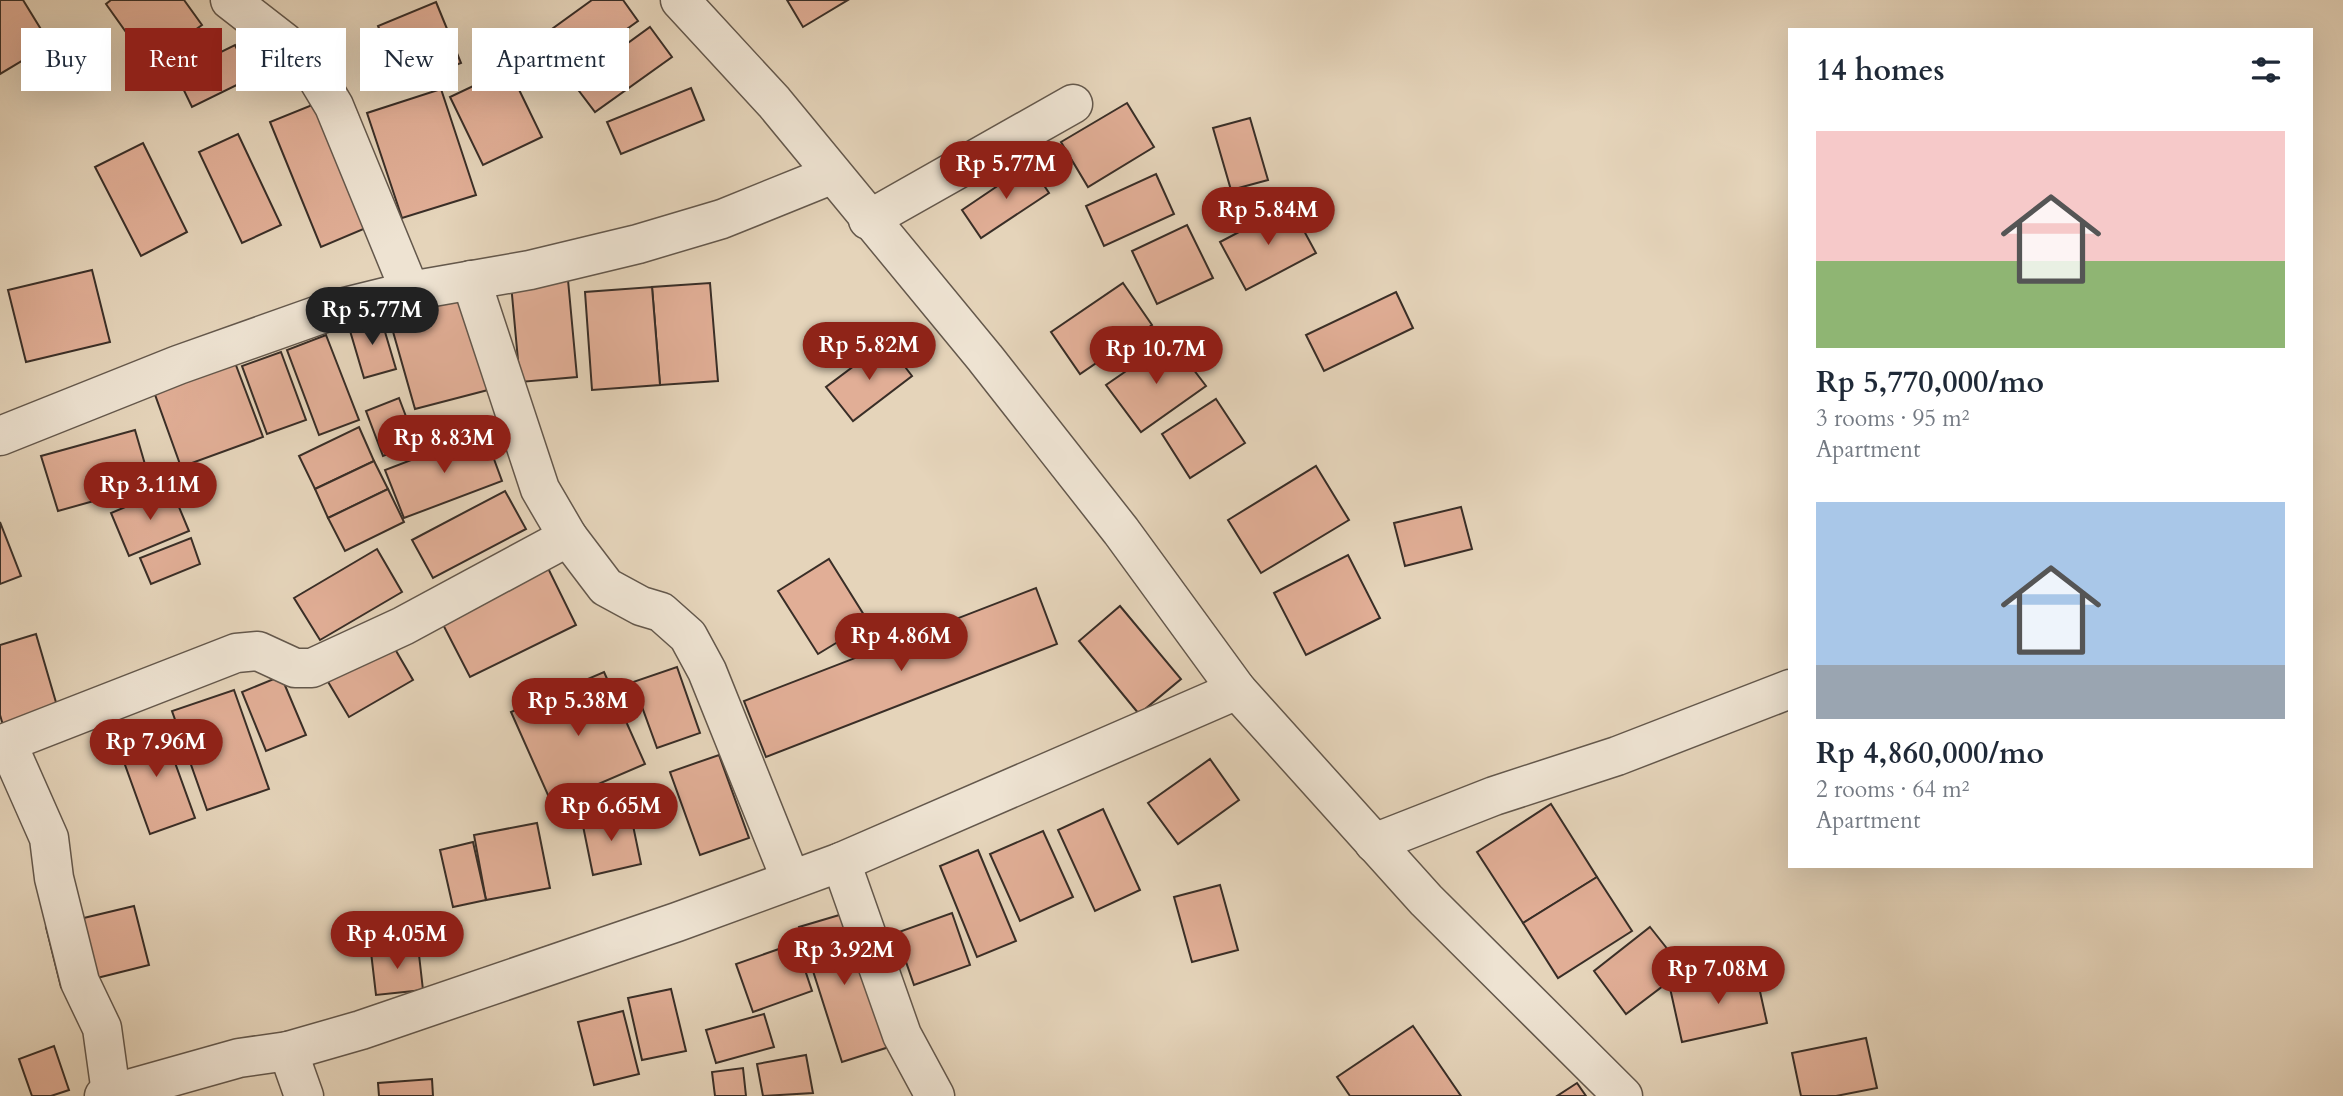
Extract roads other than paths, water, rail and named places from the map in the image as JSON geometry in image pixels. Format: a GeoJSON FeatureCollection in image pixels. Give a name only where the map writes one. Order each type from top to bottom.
{"type":"FeatureCollection","features":[{"type":"Feature","properties":{"kind":"street"},"geometry":{"type":"LineString","coordinates":[[230,0],[284,42],[313,71],[334,106],[410,291]]}},
{"type":"Feature","properties":{"kind":"street"},"geometry":{"type":"LineString","coordinates":[[680,0],[774,102],[868,220],[985,358],[1121,531],[1237,690],[1426,900],[1623,1096]]}},
{"type":"Feature","properties":{"kind":"street"},"geometry":{"type":"LineString","coordinates":[[868,220],[1073,104]]}},
{"type":"Feature","properties":{"kind":"street"},"geometry":{"type":"LineString","coordinates":[[0,436],[178,365],[333,310],[410,291],[611,250],[722,219],[831,175]]}},
{"type":"Feature","properties":{"kind":"street"},"geometry":{"type":"LineString","coordinates":[[471,280],[540,489],[568,537],[606,587],[641,606],[661,612],[688,636],[707,671],[791,880]]}},
{"type":"Feature","properties":{"kind":"street"},"geometry":{"type":"LineString","coordinates":[[568,537],[402,626],[312,668],[295,668],[258,651],[236,653],[4,744],[49,838],[54,878],[80,982],[102,1028],[108,1095],[239,1058],[288,1051],[361,1030],[677,922],[841,862],[1237,690]]}},
{"type":"Feature","properties":{"kind":"street"},"geometry":{"type":"LineString","coordinates":[[1374,844],[1494,796],[1617,756],[1788,690]]}},
{"type":"Feature","properties":{"kind":"street"},"geometry":{"type":"LineString","coordinates":[[841,862],[902,1035],[935,1096]]}},
{"type":"Feature","properties":{"kind":"street"},"geometry":{"type":"LineString","coordinates":[[288,1051],[304,1096]]}}]}
